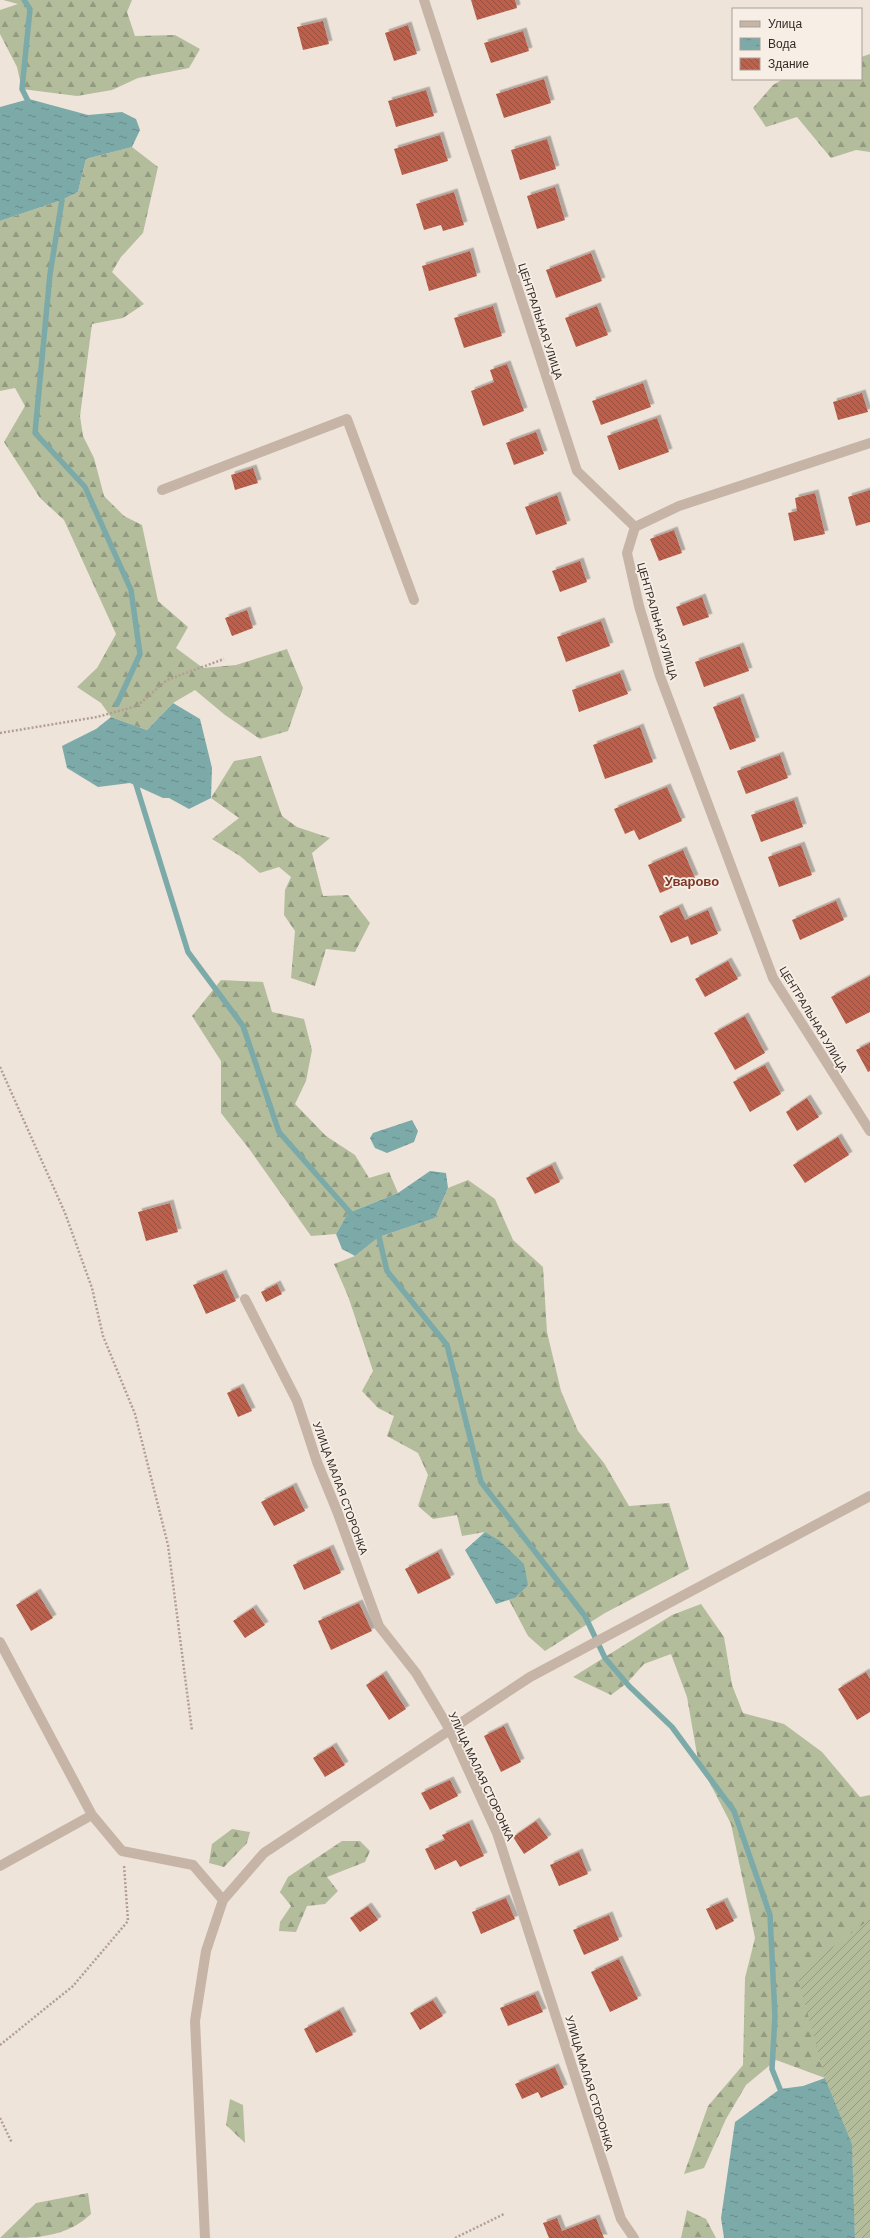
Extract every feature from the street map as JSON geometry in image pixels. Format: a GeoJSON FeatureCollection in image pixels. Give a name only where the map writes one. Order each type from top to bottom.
{"type":"FeatureCollection","features":[{"type":"Feature","properties":{"kind":"street","name":"ЦЕНТРАЛЬНАЯ УЛИЦА"},"geometry":{"type":"LineString","coordinates":[[424,0],[577,471],[635,528],[627,553],[639,606],[660,676],[773,978],[870,1132]]}},
{"type":"Feature","properties":{"kind":"street"},"geometry":{"type":"LineString","coordinates":[[162,490],[347,419],[414,600]]}},
{"type":"Feature","properties":{"kind":"street"},"geometry":{"type":"LineString","coordinates":[[635,528],[679,506],[870,443]]}},
{"type":"Feature","properties":{"kind":"street","name":"УЛИЦА МАЛАЯ СТОРОНКА"},"geometry":{"type":"LineString","coordinates":[[245,1299],[297,1401],[317,1462],[337,1511],[379,1626],[416,1674],[450,1730],[497,1833],[621,2219],[634,2238]]}},
{"type":"Feature","properties":{"kind":"street"},"geometry":{"type":"LineString","coordinates":[[205,2238],[195,2021],[206,1951],[223,1900],[264,1853],[530,1677],[870,1496]]}},
{"type":"Feature","properties":{"kind":"street"},"geometry":{"type":"LineString","coordinates":[[0,1642],[92,1815],[122,1851],[193,1865],[223,1900]]}},
{"type":"Feature","properties":{"kind":"street"},"geometry":{"type":"LineString","coordinates":[[0,1866],[92,1815]]}},
{"type":"Feature","properties":{"kind":"path"},"geometry":{"type":"LineString","coordinates":[[0,733],[97,717],[137,706],[167,680],[224,660]]}},
{"type":"Feature","properties":{"kind":"path"},"geometry":{"type":"LineString","coordinates":[[0,1067],[65,1213],[92,1288],[103,1336],[135,1414],[168,1545],[192,1731]]}},
{"type":"Feature","properties":{"kind":"path"},"geometry":{"type":"LineString","coordinates":[[0,2045],[73,1986],[128,1921],[122,1851]]}},
{"type":"Feature","properties":{"kind":"path"},"geometry":{"type":"LineString","coordinates":[[0,2118],[12,2144]]}},
{"type":"Feature","properties":{"kind":"path"},"geometry":{"type":"LineString","coordinates":[[455,2238],[504,2214]]}},
{"type":"Feature","properties":{"kind":"green space"},"geometry":{"type":"Polygon","coordinates":[[[3,0],[132,0],[127,12],[135,36],[175,35],[200,49],[189,68],[138,78],[112,90],[77,96],[22,89],[17,67],[0,34],[0,10],[18,4],[3,0]]]}},
{"type":"Feature","properties":{"kind":"green space"},"geometry":{"type":"Polygon","coordinates":[[[870,54],[870,152],[856,150],[831,158],[797,117],[766,127],[753,108],[773,85],[781,80],[862,80],[862,57],[870,54]]]}},
{"type":"Feature","properties":{"kind":"green space"},"geometry":{"type":"Polygon","coordinates":[[[132,147],[158,167],[143,233],[121,257],[112,272],[144,304],[123,318],[92,324],[80,416],[83,436],[94,458],[104,496],[124,516],[142,525],[158,601],[188,627],[176,648],[203,668],[236,665],[287,649],[303,688],[288,731],[260,739],[225,715],[195,690],[173,703],[147,730],[111,717],[101,703],[77,687],[97,668],[116,634],[64,520],[40,498],[4,442],[25,406],[15,388],[0,391],[0,221],[62,200],[78,192],[86,159],[132,147]]]}},
{"type":"Feature","properties":{"kind":"green space"},"geometry":{"type":"Polygon","coordinates":[[[261,756],[282,816],[297,827],[330,838],[312,853],[323,896],[348,895],[370,923],[355,952],[326,949],[315,986],[291,978],[295,931],[284,915],[285,890],[291,877],[279,867],[260,873],[240,856],[212,839],[239,818],[211,798],[234,761],[261,756]]]}},
{"type":"Feature","properties":{"kind":"green space"},"geometry":{"type":"Polygon","coordinates":[[[221,980],[263,982],[272,1012],[304,1019],[312,1050],[306,1081],[295,1104],[326,1136],[355,1155],[369,1178],[389,1172],[398,1193],[348,1213],[336,1234],[311,1236],[250,1150],[221,1113],[221,1061],[192,1016],[221,980]]]}},
{"type":"Feature","properties":{"kind":"green space"},"geometry":{"type":"Polygon","coordinates":[[[468,1180],[495,1199],[513,1240],[543,1267],[547,1332],[561,1391],[578,1431],[604,1463],[629,1506],[669,1503],[689,1569],[605,1613],[545,1651],[528,1636],[509,1600],[515,1598],[485,1532],[462,1536],[457,1515],[433,1519],[418,1506],[428,1475],[418,1453],[387,1436],[394,1416],[378,1408],[362,1391],[373,1371],[348,1296],[334,1264],[355,1256],[379,1237],[435,1218],[448,1188],[468,1180]]]}},
{"type":"Feature","properties":{"kind":"green space"},"geometry":{"type":"Polygon","coordinates":[[[701,1604],[724,1637],[732,1685],[743,1713],[784,1724],[822,1752],[860,1797],[870,1795],[870,2238],[855,2238],[852,2144],[825,2078],[776,2060],[746,2085],[726,2119],[704,2168],[684,2174],[708,2106],[743,2065],[745,1978],[755,1938],[731,1824],[698,1760],[687,1697],[671,1654],[644,1664],[627,1683],[611,1695],[573,1677],[672,1615],[701,1604]]]}},
{"type":"Feature","properties":{"kind":"green space"},"geometry":{"type":"Polygon","coordinates":[[[232,1829],[250,1832],[247,1843],[224,1867],[209,1863],[212,1844],[232,1829]]]}},
{"type":"Feature","properties":{"kind":"green space"},"geometry":{"type":"Polygon","coordinates":[[[342,1841],[360,1841],[370,1851],[365,1862],[327,1877],[338,1891],[325,1904],[307,1906],[296,1932],[279,1931],[280,1922],[291,1906],[280,1892],[288,1877],[342,1841]]]}},
{"type":"Feature","properties":{"kind":"green space"},"geometry":{"type":"Polygon","coordinates":[[[870,1919],[870,2238],[855,2238],[852,2144],[825,2078],[797,1974],[870,1919]]]}},
{"type":"Feature","properties":{"kind":"green space"},"geometry":{"type":"Polygon","coordinates":[[[230,2099],[243,2105],[245,2143],[226,2125],[230,2099]]]}},
{"type":"Feature","properties":{"kind":"green space"},"geometry":{"type":"Polygon","coordinates":[[[88,2193],[91,2214],[71,2228],[38,2237],[0,2238],[36,2203],[88,2193]]]}},
{"type":"Feature","properties":{"kind":"green space"},"geometry":{"type":"Polygon","coordinates":[[[687,2210],[706,2219],[716,2238],[681,2238],[687,2210]]]}},
{"type":"Feature","properties":{"kind":"water"},"geometry":{"type":"Polygon","coordinates":[[[29,99],[88,115],[122,112],[136,119],[140,130],[132,147],[86,159],[78,192],[62,200],[0,221],[0,107],[29,99]]]}},
{"type":"Feature","properties":{"kind":"water"},"geometry":{"type":"Polygon","coordinates":[[[173,703],[200,719],[212,768],[211,798],[189,809],[169,798],[163,798],[130,783],[98,787],[67,768],[62,746],[96,729],[111,717],[147,730],[173,703]]]}},
{"type":"Feature","properties":{"kind":"water"},"geometry":{"type":"Polygon","coordinates":[[[412,1120],[418,1131],[414,1142],[387,1153],[375,1148],[370,1138],[373,1133],[412,1120]]]}},
{"type":"Feature","properties":{"kind":"water"},"geometry":{"type":"Polygon","coordinates":[[[430,1171],[446,1173],[448,1188],[435,1218],[379,1237],[355,1256],[342,1249],[336,1234],[348,1213],[398,1193],[430,1171]]]}},
{"type":"Feature","properties":{"kind":"water"},"geometry":{"type":"Polygon","coordinates":[[[485,1532],[500,1541],[524,1564],[528,1585],[515,1598],[496,1604],[465,1550],[485,1532]]]}},
{"type":"Feature","properties":{"kind":"water"},"geometry":{"type":"Polygon","coordinates":[[[825,2078],[852,2144],[855,2238],[724,2238],[721,2218],[735,2122],[780,2089],[803,2086],[825,2078]]]}},
{"type":"Feature","properties":{"kind":"building"},"geometry":{"type":"Polygon","coordinates":[[[471,0],[515,0],[517,8],[477,20],[471,0]]]}},
{"type":"Feature","properties":{"kind":"building"},"geometry":{"type":"Polygon","coordinates":[[[323,21],[329,44],[303,50],[297,27],[323,21]]]}},
{"type":"Feature","properties":{"kind":"building"},"geometry":{"type":"Polygon","coordinates":[[[408,25],[417,54],[394,61],[385,33],[408,25]]]}},
{"type":"Feature","properties":{"kind":"building"},"geometry":{"type":"Polygon","coordinates":[[[523,31],[529,51],[491,63],[484,43],[523,31]]]}},
{"type":"Feature","properties":{"kind":"building"},"geometry":{"type":"Polygon","coordinates":[[[544,79],[551,103],[504,118],[496,94],[544,79]]]}},
{"type":"Feature","properties":{"kind":"building"},"geometry":{"type":"Polygon","coordinates":[[[426,90],[434,116],[396,127],[388,101],[426,90]]]}},
{"type":"Feature","properties":{"kind":"building"},"geometry":{"type":"Polygon","coordinates":[[[440,135],[448,161],[402,175],[394,149],[440,135]]]}},
{"type":"Feature","properties":{"kind":"building"},"geometry":{"type":"Polygon","coordinates":[[[547,139],[556,169],[520,180],[511,150],[547,139]]]}},
{"type":"Feature","properties":{"kind":"building"},"geometry":{"type":"Polygon","coordinates":[[[555,187],[565,220],[537,229],[527,196],[555,187]]]}},
{"type":"Feature","properties":{"kind":"building"},"geometry":{"type":"Polygon","coordinates":[[[454,192],[464,225],[443,231],[441,225],[424,230],[416,204],[454,192]]]}},
{"type":"Feature","properties":{"kind":"building"},"geometry":{"type":"Polygon","coordinates":[[[470,251],[477,276],[429,291],[422,266],[470,251]]]}},
{"type":"Feature","properties":{"kind":"building"},"geometry":{"type":"Polygon","coordinates":[[[591,253],[602,281],[556,298],[546,270],[591,253]]]}},
{"type":"Feature","properties":{"kind":"building"},"geometry":{"type":"Polygon","coordinates":[[[493,306],[502,336],[464,348],[454,318],[493,306]]]}},
{"type":"Feature","properties":{"kind":"building"},"geometry":{"type":"Polygon","coordinates":[[[597,306],[608,335],[576,347],[565,318],[597,306]]]}},
{"type":"Feature","properties":{"kind":"building"},"geometry":{"type":"Polygon","coordinates":[[[507,364],[524,411],[483,426],[471,391],[494,382],[490,370],[507,364]]]}},
{"type":"Feature","properties":{"kind":"building"},"geometry":{"type":"Polygon","coordinates":[[[643,383],[651,407],[601,425],[592,401],[643,383]]]}},
{"type":"Feature","properties":{"kind":"building"},"geometry":{"type":"Polygon","coordinates":[[[862,393],[868,412],[838,420],[833,402],[862,393]]]}},
{"type":"Feature","properties":{"kind":"building"},"geometry":{"type":"Polygon","coordinates":[[[657,418],[669,452],[619,470],[607,436],[657,418]]]}},
{"type":"Feature","properties":{"kind":"building"},"geometry":{"type":"Polygon","coordinates":[[[536,432],[544,454],[514,465],[506,443],[536,432]]]}},
{"type":"Feature","properties":{"kind":"building"},"geometry":{"type":"Polygon","coordinates":[[[253,468],[258,483],[235,490],[231,475],[253,468]]]}},
{"type":"Feature","properties":{"kind":"building"},"geometry":{"type":"Polygon","coordinates":[[[870,490],[870,522],[856,526],[848,497],[870,490]]]}},
{"type":"Feature","properties":{"kind":"building"},"geometry":{"type":"Polygon","coordinates":[[[815,493],[825,534],[794,541],[788,513],[797,511],[795,498],[815,493]]]}},
{"type":"Feature","properties":{"kind":"building"},"geometry":{"type":"Polygon","coordinates":[[[557,495],[567,524],[536,535],[525,507],[557,495]]]}},
{"type":"Feature","properties":{"kind":"building"},"geometry":{"type":"Polygon","coordinates":[[[674,530],[682,553],[659,561],[650,539],[674,530]]]}},
{"type":"Feature","properties":{"kind":"building"},"geometry":{"type":"Polygon","coordinates":[[[580,561],[587,582],[560,592],[552,571],[580,561]]]}},
{"type":"Feature","properties":{"kind":"building"},"geometry":{"type":"Polygon","coordinates":[[[702,597],[709,617],[683,626],[676,607],[702,597]]]}},
{"type":"Feature","properties":{"kind":"building"},"geometry":{"type":"Polygon","coordinates":[[[247,610],[253,628],[232,636],[225,618],[247,610]]]}},
{"type":"Feature","properties":{"kind":"building"},"geometry":{"type":"Polygon","coordinates":[[[601,621],[610,646],[566,662],[557,637],[601,621]]]}},
{"type":"Feature","properties":{"kind":"building"},"geometry":{"type":"Polygon","coordinates":[[[740,646],[749,671],[704,687],[695,662],[740,646]]]}},
{"type":"Feature","properties":{"kind":"building"},"geometry":{"type":"Polygon","coordinates":[[[620,673],[628,694],[579,712],[572,690],[620,673]]]}},
{"type":"Feature","properties":{"kind":"building"},"geometry":{"type":"Polygon","coordinates":[[[740,697],[756,741],[730,750],[713,707],[740,697]]]}},
{"type":"Feature","properties":{"kind":"building"},"geometry":{"type":"Polygon","coordinates":[[[640,727],[653,762],[605,779],[593,745],[640,727]]]}},
{"type":"Feature","properties":{"kind":"building"},"geometry":{"type":"Polygon","coordinates":[[[780,755],[788,778],[746,794],[737,771],[780,755]]]}},
{"type":"Feature","properties":{"kind":"building"},"geometry":{"type":"Polygon","coordinates":[[[667,787],[682,821],[639,840],[634,830],[625,834],[614,809],[667,787]]]}},
{"type":"Feature","properties":{"kind":"building"},"geometry":{"type":"Polygon","coordinates":[[[794,800],[803,827],[761,842],[751,815],[794,800]]]}},
{"type":"Feature","properties":{"kind":"building"},"geometry":{"type":"Polygon","coordinates":[[[801,845],[812,875],[779,887],[768,857],[801,845]]]}},
{"type":"Feature","properties":{"kind":"building"},"geometry":{"type":"Polygon","coordinates":[[[683,850],[695,878],[660,893],[648,865],[683,850]]]}},
{"type":"Feature","properties":{"kind":"building"},"geometry":{"type":"Polygon","coordinates":[[[836,901],[844,920],[800,940],[792,920],[836,901]]]}},
{"type":"Feature","properties":{"kind":"building"},"geometry":{"type":"Polygon","coordinates":[[[679,907],[685,920],[708,910],[718,934],[691,945],[688,936],[671,943],[659,916],[679,907]]]}},
{"type":"Feature","properties":{"kind":"building"},"geometry":{"type":"Polygon","coordinates":[[[728,961],[738,979],[705,997],[695,979],[728,961]]]}},
{"type":"Feature","properties":{"kind":"building"},"geometry":{"type":"Polygon","coordinates":[[[870,976],[870,1012],[846,1024],[831,997],[870,976]]]}},
{"type":"Feature","properties":{"kind":"building"},"geometry":{"type":"Polygon","coordinates":[[[745,1016],[765,1053],[735,1070],[714,1033],[745,1016]]]}},
{"type":"Feature","properties":{"kind":"building"},"geometry":{"type":"Polygon","coordinates":[[[870,1043],[870,1071],[868,1072],[856,1050],[870,1043]]]}},
{"type":"Feature","properties":{"kind":"building"},"geometry":{"type":"Polygon","coordinates":[[[765,1065],[781,1094],[750,1112],[733,1082],[765,1065]]]}},
{"type":"Feature","properties":{"kind":"building"},"geometry":{"type":"Polygon","coordinates":[[[807,1098],[819,1117],[797,1131],[786,1112],[807,1098]]]}},
{"type":"Feature","properties":{"kind":"building"},"geometry":{"type":"Polygon","coordinates":[[[838,1137],[849,1155],[805,1183],[793,1165],[838,1137]]]}},
{"type":"Feature","properties":{"kind":"building"},"geometry":{"type":"Polygon","coordinates":[[[552,1165],[560,1182],[535,1194],[526,1178],[552,1165]]]}},
{"type":"Feature","properties":{"kind":"building"},"geometry":{"type":"Polygon","coordinates":[[[170,1203],[178,1232],[146,1241],[138,1212],[170,1203]]]}},
{"type":"Feature","properties":{"kind":"building"},"geometry":{"type":"Polygon","coordinates":[[[223,1273],[236,1301],[206,1314],[193,1285],[223,1273]]]}},
{"type":"Feature","properties":{"kind":"building"},"geometry":{"type":"Polygon","coordinates":[[[277,1284],[282,1294],[266,1302],[261,1292],[277,1284]]]}},
{"type":"Feature","properties":{"kind":"building"},"geometry":{"type":"Polygon","coordinates":[[[240,1387],[252,1411],[238,1417],[227,1393],[240,1387]]]}},
{"type":"Feature","properties":{"kind":"building"},"geometry":{"type":"Polygon","coordinates":[[[293,1486],[305,1511],[274,1526],[261,1502],[293,1486]]]}},
{"type":"Feature","properties":{"kind":"building"},"geometry":{"type":"Polygon","coordinates":[[[330,1548],[341,1573],[304,1590],[293,1565],[330,1548]]]}},
{"type":"Feature","properties":{"kind":"building"},"geometry":{"type":"Polygon","coordinates":[[[438,1552],[451,1578],[418,1594],[405,1569],[438,1552]]]}},
{"type":"Feature","properties":{"kind":"building"},"geometry":{"type":"Polygon","coordinates":[[[37,1592],[53,1618],[31,1631],[16,1605],[37,1592]]]}},
{"type":"Feature","properties":{"kind":"building"},"geometry":{"type":"Polygon","coordinates":[[[359,1603],[372,1631],[331,1650],[318,1621],[359,1603]]]}},
{"type":"Feature","properties":{"kind":"building"},"geometry":{"type":"Polygon","coordinates":[[[253,1608],[265,1625],[245,1638],[233,1621],[253,1608]]]}},
{"type":"Feature","properties":{"kind":"building"},"geometry":{"type":"Polygon","coordinates":[[[866,1672],[870,1679],[870,1712],[857,1720],[838,1689],[866,1672]]]}},
{"type":"Feature","properties":{"kind":"building"},"geometry":{"type":"Polygon","coordinates":[[[383,1674],[406,1709],[389,1720],[366,1685],[383,1674]]]}},
{"type":"Feature","properties":{"kind":"building"},"geometry":{"type":"Polygon","coordinates":[[[504,1726],[521,1762],[501,1772],[484,1736],[504,1726]]]}},
{"type":"Feature","properties":{"kind":"building"},"geometry":{"type":"Polygon","coordinates":[[[333,1746],[345,1765],[325,1777],[313,1758],[333,1746]]]}},
{"type":"Feature","properties":{"kind":"building"},"geometry":{"type":"Polygon","coordinates":[[[450,1780],[458,1796],[430,1810],[421,1793],[450,1780]]]}},
{"type":"Feature","properties":{"kind":"building"},"geometry":{"type":"Polygon","coordinates":[[[536,1821],[548,1838],[524,1854],[513,1837],[536,1821]]]}},
{"type":"Feature","properties":{"kind":"building"},"geometry":{"type":"Polygon","coordinates":[[[469,1823],[484,1856],[460,1867],[456,1860],[435,1870],[425,1849],[445,1840],[442,1835],[469,1823]]]}},
{"type":"Feature","properties":{"kind":"building"},"geometry":{"type":"Polygon","coordinates":[[[579,1852],[588,1874],[559,1886],[550,1865],[579,1852]]]}},
{"type":"Feature","properties":{"kind":"building"},"geometry":{"type":"Polygon","coordinates":[[[506,1898],[515,1919],[481,1934],[472,1912],[506,1898]]]}},
{"type":"Feature","properties":{"kind":"building"},"geometry":{"type":"Polygon","coordinates":[[[724,1901],[734,1921],[716,1930],[706,1909],[724,1901]]]}},
{"type":"Feature","properties":{"kind":"building"},"geometry":{"type":"Polygon","coordinates":[[[368,1906],[378,1920],[360,1932],[350,1918],[368,1906]]]}},
{"type":"Feature","properties":{"kind":"building"},"geometry":{"type":"Polygon","coordinates":[[[609,1915],[619,1940],[584,1955],[573,1930],[609,1915]]]}},
{"type":"Feature","properties":{"kind":"building"},"geometry":{"type":"Polygon","coordinates":[[[619,1959],[638,1999],[610,2012],[591,1972],[619,1959]]]}},
{"type":"Feature","properties":{"kind":"building"},"geometry":{"type":"Polygon","coordinates":[[[535,1994],[543,2012],[508,2026],[500,2008],[535,1994]]]}},
{"type":"Feature","properties":{"kind":"building"},"geometry":{"type":"Polygon","coordinates":[[[433,2000],[443,2016],[420,2030],[410,2013],[433,2000]]]}},
{"type":"Feature","properties":{"kind":"building"},"geometry":{"type":"Polygon","coordinates":[[[340,2010],[353,2035],[316,2053],[304,2029],[340,2010]]]}},
{"type":"Feature","properties":{"kind":"building"},"geometry":{"type":"Polygon","coordinates":[[[555,2067],[564,2088],[541,2098],[538,2092],[522,2099],[515,2084],[555,2067]]]}},
{"type":"Feature","properties":{"kind":"building"},"geometry":{"type":"Polygon","coordinates":[[[557,2218],[562,2231],[596,2218],[604,2238],[549,2238],[543,2223],[557,2218]]]}},
{"type":"Feature","properties":{"kind":"waterway"},"geometry":{"type":"LineString","coordinates":[[24,0],[30,9],[22,89],[30,105]]}},
{"type":"Feature","properties":{"kind":"waterway"},"geometry":{"type":"LineString","coordinates":[[59,193],[62,200],[50,274],[35,433],[85,487],[131,590],[140,654],[117,704]]}},
{"type":"Feature","properties":{"kind":"waterway"},"geometry":{"type":"LineString","coordinates":[[134,778],[188,952],[243,1026],[279,1132],[354,1217]]}},
{"type":"Feature","properties":{"kind":"waterway"},"geometry":{"type":"LineString","coordinates":[[373,1233],[379,1237],[387,1271],[447,1345],[481,1482],[585,1616],[605,1658],[629,1686],[672,1727],[734,1811],[770,1915],[775,2016],[772,2069],[780,2089]]}},
{"type":"Feature","properties":{"kind":"district","name":"Уварово"},"geometry":{"type":"Point","coordinates":[692,881]}}]}
